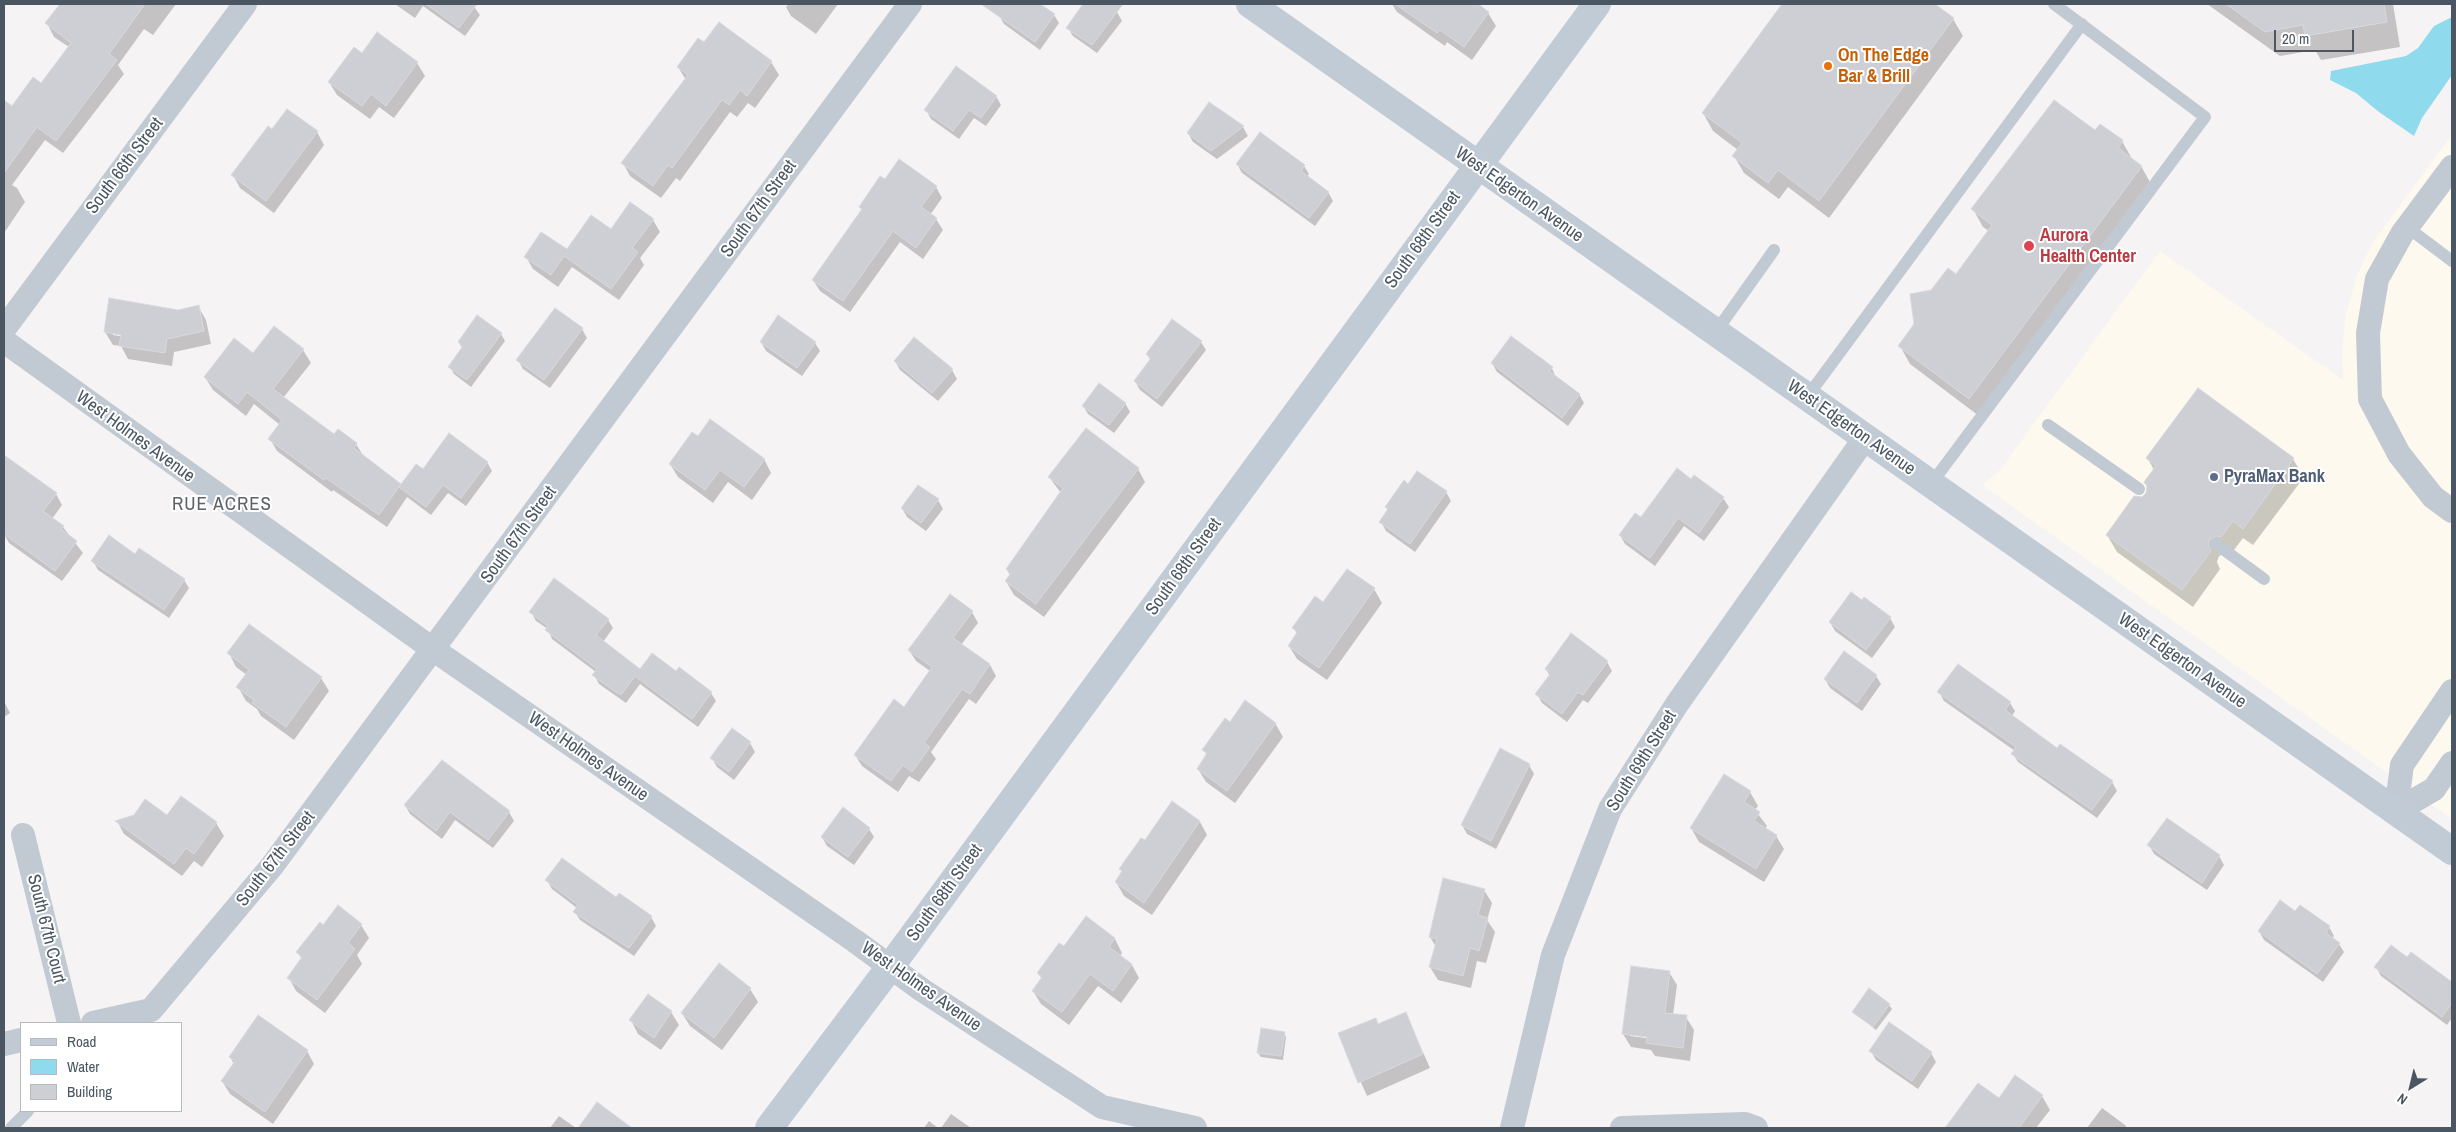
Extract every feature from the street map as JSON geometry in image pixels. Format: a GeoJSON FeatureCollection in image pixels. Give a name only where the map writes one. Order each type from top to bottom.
{"type":"FeatureCollection","features":[{"type":"Feature","properties":{"kind":"street","name":"South 66th Street"},"geometry":{"type":"LineString","coordinates":[[4,329],[246,4]]}},
{"type":"Feature","properties":{"kind":"street","name":"South 67th Street"},"geometry":{"type":"LineString","coordinates":[[97,1022],[151,1010],[272,866],[434,650],[910,4]]}},
{"type":"Feature","properties":{"kind":"street","name":"West Edgerton Avenue"},"geometry":{"type":"LineString","coordinates":[[1250,4],[1477,166],[2452,851]]}},
{"type":"Feature","properties":{"kind":"street","name":"South 68th Street"},"geometry":{"type":"LineString","coordinates":[[770,1128],[890,968],[1597,4]]}},
{"type":"Feature","properties":{"kind":"street"},"geometry":{"type":"LineString","coordinates":[[2452,167],[2407,227],[2377,279],[2368,333],[2370,399],[2399,454],[2433,497],[2452,511]]}},
{"type":"Feature","properties":{"kind":"street","name":"West Holmes Avenue"},"geometry":{"type":"LineString","coordinates":[[4,341],[434,650],[922,990],[1102,1107],[1195,1128]]}},
{"type":"Feature","properties":{"kind":"street","name":"South 69th Street"},"geometry":{"type":"LineString","coordinates":[[1512,1128],[1553,954],[1610,809],[1677,704],[1864,438]]}},
{"type":"Feature","properties":{"kind":"street"},"geometry":{"type":"LineString","coordinates":[[2396,811],[2402,765],[2452,691]]}},
{"type":"Feature","properties":{"kind":"street"},"geometry":{"type":"LineString","coordinates":[[2396,811],[2434,789],[2452,763]]}},
{"type":"Feature","properties":{"kind":"street","name":"South 67th Court"},"geometry":{"type":"LineString","coordinates":[[23,835],[69,1022]]}},
{"type":"Feature","properties":{"kind":"street"},"geometry":{"type":"LineString","coordinates":[[4,1044],[20,1040]]}},
{"type":"Feature","properties":{"kind":"street"},"geometry":{"type":"LineString","coordinates":[[1622,1128],[1745,1124],[1756,1128]]}},
{"type":"Feature","properties":{"kind":"lane"},"geometry":{"type":"LineString","coordinates":[[1931,484],[2205,117],[2054,4]]}},
{"type":"Feature","properties":{"kind":"lane"},"geometry":{"type":"LineString","coordinates":[[1807,398],[2082,24]]}},
{"type":"Feature","properties":{"kind":"lane"},"geometry":{"type":"LineString","coordinates":[[2407,227],[2452,261]]}},
{"type":"Feature","properties":{"kind":"lane"},"geometry":{"type":"LineString","coordinates":[[1715,333],[1774,250]]}},
{"type":"Feature","properties":{"kind":"lane"},"geometry":{"type":"LineString","coordinates":[[2048,425],[2139,489]]}},
{"type":"Feature","properties":{"kind":"lane"},"geometry":{"type":"LineString","coordinates":[[2216,544],[2264,579]]}},
{"type":"Feature","properties":{"kind":"lane"},"geometry":{"type":"LineString","coordinates":[[11,1128],[27,1112]]}},
{"type":"Feature","properties":{"kind":"shaded area"},"geometry":{"type":"Polygon","coordinates":[[[2452,135],[2452,819],[1982,485],[2000,470],[2160,251],[2343,380],[2342,348],[2346,314],[2357,275],[2373,242],[2452,135]]]}},
{"type":"Feature","properties":{"kind":"water"},"geometry":{"type":"Polygon","coordinates":[[[2452,17],[2452,75],[2422,118],[2414,136],[2379,112],[2356,93],[2330,80],[2331,71],[2406,56],[2418,48],[2434,26],[2452,17]]]}},
{"type":"Feature","properties":{"kind":"building"},"geometry":{"type":"Polygon","coordinates":[[[60,4],[145,4],[109,54],[117,60],[56,141],[37,127],[4,173],[4,100],[12,106],[33,77],[41,83],[71,43],[45,23],[60,4]]]}},
{"type":"Feature","properties":{"kind":"building"},"geometry":{"type":"Polygon","coordinates":[[[426,4],[477,4],[459,28],[426,4]]]}},
{"type":"Feature","properties":{"kind":"building"},"geometry":{"type":"Polygon","coordinates":[[[981,4],[1040,4],[1055,14],[1035,42],[981,4]]]}},
{"type":"Feature","properties":{"kind":"building"},"geometry":{"type":"Polygon","coordinates":[[[1083,4],[1123,4],[1092,45],[1066,28],[1083,4]]]}},
{"type":"Feature","properties":{"kind":"building"},"geometry":{"type":"Polygon","coordinates":[[[1395,4],[1478,4],[1489,12],[1464,47],[1440,30],[1437,33],[1395,4]]]}},
{"type":"Feature","properties":{"kind":"building","name":"On The Edge Bar & Brill"},"geometry":{"type":"Polygon","coordinates":[[[1782,4],[1935,4],[1954,18],[1819,201],[1778,170],[1768,183],[1732,156],[1742,143],[1702,113],[1782,4]]]}},
{"type":"Feature","properties":{"kind":"building"},"geometry":{"type":"Polygon","coordinates":[[[2226,4],[2384,4],[2387,22],[2305,36],[2303,25],[2265,32],[2226,4]]]}},
{"type":"Feature","properties":{"kind":"building"},"geometry":{"type":"Polygon","coordinates":[[[719,22],[772,61],[747,96],[740,90],[729,105],[722,100],[672,168],[668,165],[653,186],[621,163],[688,75],[677,67],[698,38],[704,42],[719,22]]]}},
{"type":"Feature","properties":{"kind":"building"},"geometry":{"type":"Polygon","coordinates":[[[377,32],[418,62],[386,106],[371,94],[362,106],[328,82],[354,47],[362,53],[377,32]]]}},
{"type":"Feature","properties":{"kind":"building"},"geometry":{"type":"Polygon","coordinates":[[[956,66],[997,96],[981,118],[969,110],[953,131],[924,110],[956,66]]]}},
{"type":"Feature","properties":{"kind":"building","name":"Aurora Health Center"},"geometry":{"type":"Polygon","coordinates":[[[2054,100],[2095,130],[2100,124],[2123,140],[2118,148],[2142,166],[1969,399],[1898,346],[1914,324],[1910,294],[1931,290],[1948,268],[1956,274],[1992,225],[1971,209],[2054,100]]]}},
{"type":"Feature","properties":{"kind":"building"},"geometry":{"type":"Polygon","coordinates":[[[1209,102],[1244,126],[1211,151],[1187,133],[1209,102]]]}},
{"type":"Feature","properties":{"kind":"building"},"geometry":{"type":"Polygon","coordinates":[[[287,109],[318,131],[266,201],[231,175],[268,126],[272,129],[287,109]]]}},
{"type":"Feature","properties":{"kind":"building"},"geometry":{"type":"Polygon","coordinates":[[[1260,132],[1305,165],[1301,171],[1329,192],[1309,218],[1236,164],[1260,132]]]}},
{"type":"Feature","properties":{"kind":"building"},"geometry":{"type":"Polygon","coordinates":[[[899,159],[937,186],[921,207],[937,218],[916,248],[893,231],[843,301],[812,280],[862,209],[859,207],[880,176],[885,179],[899,159]]]}},
{"type":"Feature","properties":{"kind":"building"},"geometry":{"type":"Polygon","coordinates":[[[630,202],[654,219],[632,248],[638,252],[611,289],[564,256],[551,275],[524,257],[541,232],[567,249],[591,215],[611,229],[630,202]]]}},
{"type":"Feature","properties":{"kind":"building"},"geometry":{"type":"Polygon","coordinates":[[[109,298],[178,310],[199,305],[204,331],[167,339],[165,353],[119,346],[121,335],[104,332],[109,298]]]}},
{"type":"Feature","properties":{"kind":"building"},"geometry":{"type":"Polygon","coordinates":[[[555,308],[583,328],[544,380],[516,360],[555,308]]]}},
{"type":"Feature","properties":{"kind":"building"},"geometry":{"type":"Polygon","coordinates":[[[477,315],[502,333],[467,380],[448,367],[463,346],[458,342],[477,315]]]}},
{"type":"Feature","properties":{"kind":"building"},"geometry":{"type":"Polygon","coordinates":[[[778,315],[816,342],[797,368],[760,342],[778,315]]]}},
{"type":"Feature","properties":{"kind":"building"},"geometry":{"type":"Polygon","coordinates":[[[1172,319],[1202,341],[1157,399],[1134,381],[1151,358],[1146,354],[1172,319]]]}},
{"type":"Feature","properties":{"kind":"building"},"geometry":{"type":"Polygon","coordinates":[[[274,326],[304,349],[273,389],[334,434],[338,429],[357,443],[354,448],[401,484],[379,515],[326,478],[324,480],[268,439],[282,420],[247,392],[238,404],[204,377],[234,338],[253,353],[274,326]]]}},
{"type":"Feature","properties":{"kind":"building"},"geometry":{"type":"Polygon","coordinates":[[[1511,336],[1553,367],[1549,371],[1580,394],[1562,418],[1491,363],[1511,336]]]}},
{"type":"Feature","properties":{"kind":"building"},"geometry":{"type":"Polygon","coordinates":[[[914,337],[953,369],[932,393],[894,361],[914,337]]]}},
{"type":"Feature","properties":{"kind":"building"},"geometry":{"type":"Polygon","coordinates":[[[1099,383],[1126,403],[1109,425],[1082,406],[1099,383]]]}},
{"type":"Feature","properties":{"kind":"building","name":"PyraMax Bank"},"geometry":{"type":"Polygon","coordinates":[[[2198,388],[2294,458],[2243,529],[2233,521],[2221,537],[2216,536],[2210,539],[2208,544],[2211,551],[2182,590],[2106,535],[2134,496],[2142,497],[2146,493],[2147,486],[2144,482],[2156,466],[2146,458],[2198,388]]]}},
{"type":"Feature","properties":{"kind":"building"},"geometry":{"type":"Polygon","coordinates":[[[710,419],[765,459],[744,487],[720,470],[705,490],[669,464],[692,432],[698,436],[710,419]]]}},
{"type":"Feature","properties":{"kind":"building"},"geometry":{"type":"Polygon","coordinates":[[[1086,428],[1139,468],[1036,604],[1005,581],[1011,573],[1006,569],[1063,488],[1048,477],[1086,428]]]}},
{"type":"Feature","properties":{"kind":"building"},"geometry":{"type":"Polygon","coordinates":[[[449,433],[488,462],[461,498],[443,485],[426,507],[399,487],[416,464],[423,469],[449,433]]]}},
{"type":"Feature","properties":{"kind":"building"},"geometry":{"type":"Polygon","coordinates":[[[4,455],[57,493],[43,511],[64,526],[61,529],[77,541],[55,571],[4,534],[4,455]]]}},
{"type":"Feature","properties":{"kind":"building"},"geometry":{"type":"Polygon","coordinates":[[[1677,468],[1691,479],[1694,475],[1724,497],[1699,533],[1678,518],[1650,558],[1619,535],[1635,513],[1641,517],[1677,468]]]}},
{"type":"Feature","properties":{"kind":"building"},"geometry":{"type":"Polygon","coordinates":[[[1417,471],[1447,491],[1410,544],[1379,522],[1388,509],[1385,507],[1404,480],[1408,484],[1417,471]]]}},
{"type":"Feature","properties":{"kind":"building"},"geometry":{"type":"Polygon","coordinates":[[[918,485],[939,499],[921,523],[901,508],[918,485]]]}},
{"type":"Feature","properties":{"kind":"building"},"geometry":{"type":"Polygon","coordinates":[[[109,535],[135,554],[139,548],[185,579],[164,610],[91,561],[109,535]]]}},
{"type":"Feature","properties":{"kind":"building"},"geometry":{"type":"Polygon","coordinates":[[[1347,569],[1375,588],[1319,668],[1288,646],[1298,631],[1292,628],[1315,596],[1323,602],[1347,569]]]}},
{"type":"Feature","properties":{"kind":"building"},"geometry":{"type":"Polygon","coordinates":[[[554,578],[609,619],[596,635],[640,669],[652,653],[676,671],[679,667],[712,692],[692,719],[635,676],[621,695],[592,675],[597,669],[545,630],[548,626],[529,612],[554,578]]]}},
{"type":"Feature","properties":{"kind":"building"},"geometry":{"type":"Polygon","coordinates":[[[1851,592],[1862,600],[1864,597],[1891,617],[1866,650],[1829,622],[1851,592]]]}},
{"type":"Feature","properties":{"kind":"building"},"geometry":{"type":"Polygon","coordinates":[[[950,594],[973,611],[953,638],[990,664],[970,694],[962,689],[924,743],[930,747],[912,772],[903,765],[891,781],[854,755],[894,699],[904,707],[932,667],[908,650],[950,594]]]}},
{"type":"Feature","properties":{"kind":"building"},"geometry":{"type":"Polygon","coordinates":[[[249,624],[322,677],[286,727],[252,703],[254,700],[236,687],[249,670],[227,653],[249,624]]]}},
{"type":"Feature","properties":{"kind":"building"},"geometry":{"type":"Polygon","coordinates":[[[1571,633],[1608,661],[1583,695],[1578,692],[1562,714],[1535,694],[1551,673],[1545,669],[1571,633]]]}},
{"type":"Feature","properties":{"kind":"building"},"geometry":{"type":"Polygon","coordinates":[[[1844,651],[1877,675],[1857,703],[1824,679],[1844,651]]]}},
{"type":"Feature","properties":{"kind":"building"},"geometry":{"type":"Polygon","coordinates":[[[1958,664],[2011,702],[2005,710],[2057,748],[2060,744],[2113,781],[2092,810],[2011,754],[2016,747],[1937,692],[1958,664]]]}},
{"type":"Feature","properties":{"kind":"building"},"geometry":{"type":"Polygon","coordinates":[[[1245,700],[1276,723],[1227,791],[1197,769],[1207,753],[1202,750],[1225,718],[1230,722],[1245,700]]]}},
{"type":"Feature","properties":{"kind":"building"},"geometry":{"type":"Polygon","coordinates":[[[732,728],[751,742],[729,772],[710,758],[732,728]]]}},
{"type":"Feature","properties":{"kind":"building"},"geometry":{"type":"Polygon","coordinates":[[[1500,748],[1530,764],[1491,841],[1461,825],[1500,748]]]}},
{"type":"Feature","properties":{"kind":"building"},"geometry":{"type":"Polygon","coordinates":[[[442,760],[510,811],[488,840],[450,812],[436,831],[404,805],[442,760]]]}},
{"type":"Feature","properties":{"kind":"building"},"geometry":{"type":"Polygon","coordinates":[[[1724,774],[1751,791],[1744,802],[1760,812],[1754,821],[1777,835],[1756,869],[1690,828],[1724,774]]]}},
{"type":"Feature","properties":{"kind":"building"},"geometry":{"type":"Polygon","coordinates":[[[181,796],[217,822],[194,854],[186,848],[174,864],[115,821],[134,815],[145,799],[167,815],[181,796]]]}},
{"type":"Feature","properties":{"kind":"building"},"geometry":{"type":"Polygon","coordinates":[[[1172,801],[1200,821],[1144,903],[1115,882],[1122,871],[1119,869],[1141,838],[1145,840],[1172,801]]]}},
{"type":"Feature","properties":{"kind":"building"},"geometry":{"type":"Polygon","coordinates":[[[843,807],[870,828],[848,857],[821,837],[843,807]]]}},
{"type":"Feature","properties":{"kind":"building"},"geometry":{"type":"Polygon","coordinates":[[[2167,818],[2220,855],[2202,883],[2147,845],[2167,818]]]}},
{"type":"Feature","properties":{"kind":"building"},"geometry":{"type":"Polygon","coordinates":[[[562,858],[616,897],[619,893],[652,916],[629,948],[573,912],[578,905],[545,880],[562,858]]]}},
{"type":"Feature","properties":{"kind":"building"},"geometry":{"type":"Polygon","coordinates":[[[1443,878],[1485,889],[1478,915],[1488,918],[1479,951],[1470,948],[1463,976],[1429,967],[1437,939],[1429,937],[1443,878]]]}},
{"type":"Feature","properties":{"kind":"building"},"geometry":{"type":"Polygon","coordinates":[[[2280,900],[2295,911],[2300,905],[2330,926],[2326,933],[2340,943],[2317,974],[2258,931],[2280,900]]]}},
{"type":"Feature","properties":{"kind":"building"},"geometry":{"type":"Polygon","coordinates":[[[338,905],[362,924],[348,943],[355,949],[317,1000],[287,978],[302,957],[296,952],[320,922],[323,925],[338,905]]]}},
{"type":"Feature","properties":{"kind":"building"},"geometry":{"type":"Polygon","coordinates":[[[1086,916],[1115,938],[1109,947],[1132,964],[1113,991],[1090,974],[1062,1012],[1032,991],[1042,977],[1037,973],[1059,943],[1064,946],[1086,916]]]}},
{"type":"Feature","properties":{"kind":"building"},"geometry":{"type":"Polygon","coordinates":[[[2391,945],[2407,957],[2411,952],[2452,982],[2452,1003],[2442,1017],[2374,967],[2391,945]]]}},
{"type":"Feature","properties":{"kind":"building"},"geometry":{"type":"Polygon","coordinates":[[[719,963],[751,988],[714,1038],[681,1013],[719,963]]]}},
{"type":"Feature","properties":{"kind":"building"},"geometry":{"type":"Polygon","coordinates":[[[1631,966],[1670,971],[1665,1013],[1687,1015],[1683,1048],[1646,1043],[1647,1037],[1622,1034],[1631,966]]]}},
{"type":"Feature","properties":{"kind":"building"},"geometry":{"type":"Polygon","coordinates":[[[1869,988],[1890,1004],[1873,1027],[1852,1012],[1869,988]]]}},
{"type":"Feature","properties":{"kind":"building"},"geometry":{"type":"Polygon","coordinates":[[[648,994],[672,1011],[654,1038],[629,1020],[648,994]]]}},
{"type":"Feature","properties":{"kind":"building"},"geometry":{"type":"Polygon","coordinates":[[[1406,1012],[1423,1054],[1358,1083],[1338,1033],[1376,1018],[1378,1024],[1406,1012]]]}},
{"type":"Feature","properties":{"kind":"building"},"geometry":{"type":"Polygon","coordinates":[[[258,1015],[308,1050],[265,1112],[221,1081],[235,1061],[229,1057],[258,1015]]]}},
{"type":"Feature","properties":{"kind":"building"},"geometry":{"type":"Polygon","coordinates":[[[1889,1022],[1932,1052],[1912,1081],[1869,1051],[1889,1022]]]}},
{"type":"Feature","properties":{"kind":"building"},"geometry":{"type":"Polygon","coordinates":[[[1261,1028],[1285,1032],[1281,1056],[1257,1053],[1261,1028]]]}},
{"type":"Feature","properties":{"kind":"building"},"geometry":{"type":"Polygon","coordinates":[[[2015,1075],[2043,1095],[2019,1128],[1945,1128],[1978,1083],[1999,1098],[2015,1075]]]}},
{"type":"Feature","properties":{"kind":"building"},"geometry":{"type":"Polygon","coordinates":[[[597,1102],[632,1128],[578,1128],[597,1102]]]}},
{"type":"Feature","properties":{"kind":"place","name":"On The Edge Bar & Brill"},"geometry":{"type":"Point","coordinates":[1828,66]}},
{"type":"Feature","properties":{"kind":"place","name":"Aurora Health Center"},"geometry":{"type":"Point","coordinates":[2029,246]}},
{"type":"Feature","properties":{"kind":"place","name":"PyraMax Bank"},"geometry":{"type":"Point","coordinates":[2214,477]}},
{"type":"Feature","properties":{"kind":"district","name":"RUE ACRES"},"geometry":{"type":"Point","coordinates":[222,505]}}]}
